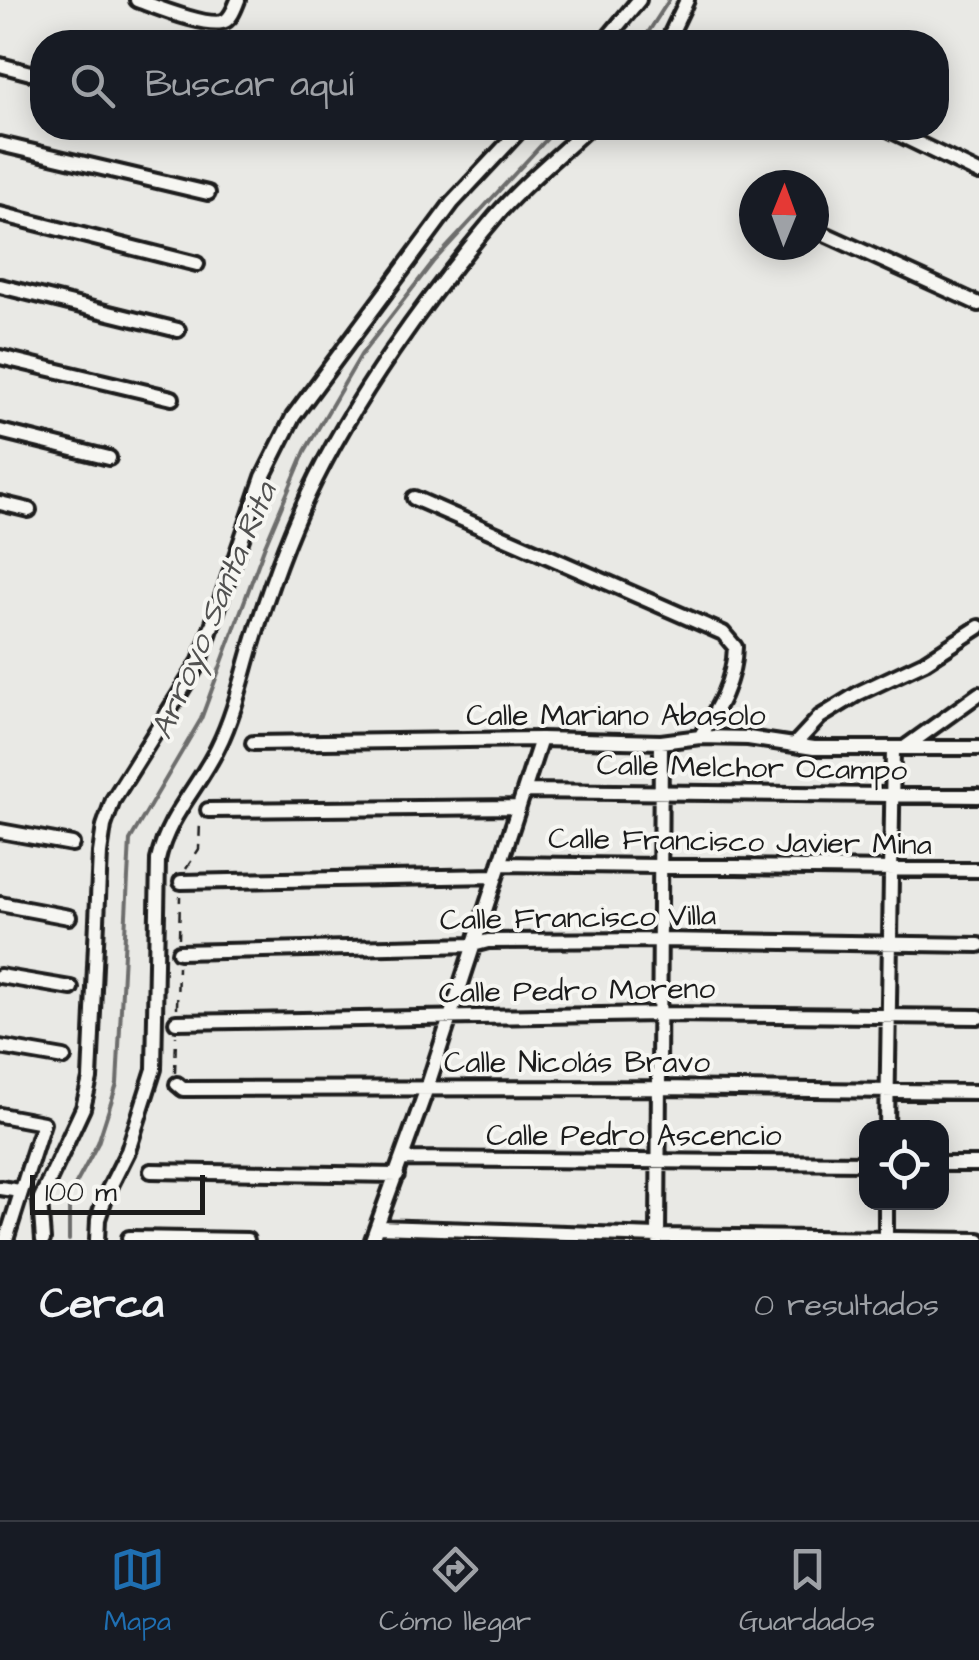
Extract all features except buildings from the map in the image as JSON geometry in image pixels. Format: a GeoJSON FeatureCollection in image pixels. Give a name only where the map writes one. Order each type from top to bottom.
{"type":"FeatureCollection","features":[{"type":"Feature","properties":{"kind":"street"},"geometry":{"type":"LineString","coordinates":[[137,0],[210,23],[224,22],[238,0]]}},
{"type":"Feature","properties":{"kind":"street"},"geometry":{"type":"LineString","coordinates":[[614,30],[638,0]]}},
{"type":"Feature","properties":{"kind":"street"},"geometry":{"type":"LineString","coordinates":[[672,30],[686,0]]}},
{"type":"Feature","properties":{"kind":"street"},"geometry":{"type":"LineString","coordinates":[[0,65],[30,73]]}},
{"type":"Feature","properties":{"kind":"street"},"geometry":{"type":"LineString","coordinates":[[43,1240],[40,1200],[83,1108],[90,1079],[100,853],[113,800],[200,661],[262,477],[293,416],[452,203],[511,140]]}},
{"type":"Feature","properties":{"kind":"street"},"geometry":{"type":"LineString","coordinates":[[97,1240],[98,1219],[106,1195],[128,1151],[154,1069],[158,860],[163,836],[218,747],[261,616],[307,496],[333,446],[382,369],[450,274],[497,214],[575,140]]}},
{"type":"Feature","properties":{"kind":"street"},"geometry":{"type":"LineString","coordinates":[[911,140],[979,173]]}},
{"type":"Feature","properties":{"kind":"street"},"geometry":{"type":"LineString","coordinates":[[0,144],[208,193]]}},
{"type":"Feature","properties":{"kind":"street"},"geometry":{"type":"LineString","coordinates":[[0,214],[197,264]]}},
{"type":"Feature","properties":{"kind":"street"},"geometry":{"type":"LineString","coordinates":[[829,236],[979,304]]}},
{"type":"Feature","properties":{"kind":"street"},"geometry":{"type":"LineString","coordinates":[[0,286],[178,330]]}},
{"type":"Feature","properties":{"kind":"street"},"geometry":{"type":"LineString","coordinates":[[0,357],[172,398]]}},
{"type":"Feature","properties":{"kind":"street"},"geometry":{"type":"LineString","coordinates":[[0,431],[109,458]]}},
{"type":"Feature","properties":{"kind":"street"},"geometry":{"type":"LineString","coordinates":[[414,498],[723,633],[735,648],[734,667],[721,704],[700,737]]}},
{"type":"Feature","properties":{"kind":"street"},"geometry":{"type":"LineString","coordinates":[[0,503],[29,510]]}},
{"type":"Feature","properties":{"kind":"street"},"geometry":{"type":"LineString","coordinates":[[794,745],[820,717],[924,662],[979,627]]}},
{"type":"Feature","properties":{"kind":"street"},"geometry":{"type":"LineString","coordinates":[[887,1120],[892,795],[898,748],[979,694]]}},
{"type":"Feature","properties":{"kind":"street","name":"Calle Mariano Abasolo"},"geometry":{"type":"LineString","coordinates":[[253,743],[540,739],[661,742],[700,737],[748,738],[814,748],[979,748]]}},
{"type":"Feature","properties":{"kind":"street"},"geometry":{"type":"LineString","coordinates":[[540,739],[427,1088],[374,1233],[979,1240]]}},
{"type":"Feature","properties":{"kind":"street"},"geometry":{"type":"LineString","coordinates":[[658,1238],[661,742]]}},
{"type":"Feature","properties":{"kind":"street","name":"Calle Melchor Ocampo"},"geometry":{"type":"LineString","coordinates":[[524,791],[979,796]]}},
{"type":"Feature","properties":{"kind":"street"},"geometry":{"type":"LineString","coordinates":[[208,810],[518,806]]}},
{"type":"Feature","properties":{"kind":"street"},"geometry":{"type":"LineString","coordinates":[[0,832],[72,844]]}},
{"type":"Feature","properties":{"kind":"street","name":"Calle Francisco Javier Mina"},"geometry":{"type":"LineString","coordinates":[[181,882],[660,864],[979,870]]}},
{"type":"Feature","properties":{"kind":"street"},"geometry":{"type":"LineString","coordinates":[[0,904],[69,917]]}},
{"type":"Feature","properties":{"kind":"street","name":"Calle Francisco Villa"},"geometry":{"type":"LineString","coordinates":[[178,952],[473,945],[488,941],[979,945]]}},
{"type":"Feature","properties":{"kind":"street"},"geometry":{"type":"LineString","coordinates":[[0,976],[70,988]]}},
{"type":"Feature","properties":{"kind":"street","name":"Calle Pedro Moreno"},"geometry":{"type":"LineString","coordinates":[[176,1022],[660,1014],[979,1017]]}},
{"type":"Feature","properties":{"kind":"street"},"geometry":{"type":"LineString","coordinates":[[0,1046],[64,1058]]}},
{"type":"Feature","properties":{"kind":"street","name":"Calle Nicolás Bravo"},"geometry":{"type":"LineString","coordinates":[[176,1084],[183,1089],[979,1092]]}},
{"type":"Feature","properties":{"kind":"street"},"geometry":{"type":"LineString","coordinates":[[0,1116],[43,1123],[6,1240]]}},
{"type":"Feature","properties":{"kind":"street","name":"Calle Pedro Ascencio"},"geometry":{"type":"LineString","coordinates":[[402,1159],[859,1163]]}},
{"type":"Feature","properties":{"kind":"street"},"geometry":{"type":"LineString","coordinates":[[949,1164],[979,1164]]}},
{"type":"Feature","properties":{"kind":"street"},"geometry":{"type":"LineString","coordinates":[[151,1171],[397,1175]]}},
{"type":"Feature","properties":{"kind":"street"},"geometry":{"type":"LineString","coordinates":[[0,1188],[20,1192]]}},
{"type":"Feature","properties":{"kind":"street"},"geometry":{"type":"LineString","coordinates":[[886,1210],[886,1239]]}},
{"type":"Feature","properties":{"kind":"street"},"geometry":{"type":"LineString","coordinates":[[129,1238],[247,1240]]}},
{"type":"Feature","properties":{"kind":"waterway","name":"Arroyo Santa Rita"},"geometry":{"type":"LineString","coordinates":[[650,30],[669,0]]}},
{"type":"Feature","properties":{"kind":"waterway","name":"Arroyo Santa Rita"},"geometry":{"type":"LineString","coordinates":[[69,1240],[69,1197],[98,1143],[117,1084],[130,840],[201,719],[264,548],[305,451],[361,355],[433,262],[546,140]]}}]}
